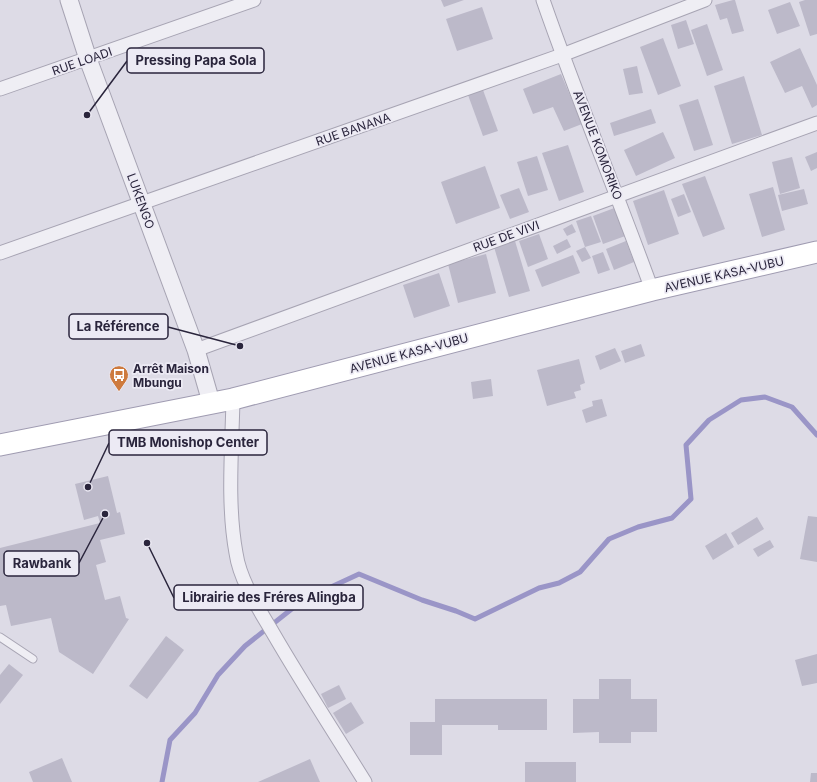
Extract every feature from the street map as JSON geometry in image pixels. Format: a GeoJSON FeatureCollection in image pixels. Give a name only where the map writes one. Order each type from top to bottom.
{"type":"FeatureCollection","features":[{"type":"Feature","properties":{"kind":"main road","name":"AVENUE KASA-VUBU"},"geometry":{"type":"LineString","coordinates":[[0,446],[211,402],[233,399],[652,290],[817,252]]}},
{"type":"Feature","properties":{"kind":"street","name":"LUKENGO"},"geometry":{"type":"LineString","coordinates":[[69,0],[88,58],[196,350],[211,402]]}},
{"type":"Feature","properties":{"kind":"street","name":"RUE LOADI"},"geometry":{"type":"LineString","coordinates":[[0,89],[254,0]]}},
{"type":"Feature","properties":{"kind":"street","name":"AVENUE KOMORIKO"},"geometry":{"type":"LineString","coordinates":[[543,0],[562,55],[617,195],[652,290]]}},
{"type":"Feature","properties":{"kind":"street","name":"RUE BANANA"},"geometry":{"type":"LineString","coordinates":[[0,253],[562,55],[705,0]]}},
{"type":"Feature","properties":{"kind":"street","name":"RUE DE VIVI"},"geometry":{"type":"LineString","coordinates":[[196,350],[817,123]]}},
{"type":"Feature","properties":{"kind":"street"},"geometry":{"type":"LineString","coordinates":[[233,399],[232,492],[236,554],[242,573],[260,610],[286,656],[365,782]]}},
{"type":"Feature","properties":{"kind":"lane"},"geometry":{"type":"LineString","coordinates":[[0,637],[33,659]]}},
{"type":"Feature","properties":{"kind":"building"},"geometry":{"type":"Polygon","coordinates":[[[441,0],[464,0],[444,7],[441,0]]]}},
{"type":"Feature","properties":{"kind":"building"},"geometry":{"type":"Polygon","coordinates":[[[735,0],[744,31],[732,34],[727,18],[720,20],[715,5],[735,0]]]}},
{"type":"Feature","properties":{"kind":"building"},"geometry":{"type":"Polygon","coordinates":[[[805,0],[817,0],[817,34],[810,36],[799,2],[805,0]]]}},
{"type":"Feature","properties":{"kind":"building"},"geometry":{"type":"Polygon","coordinates":[[[790,2],[800,26],[777,34],[768,10],[790,2]]]}},
{"type":"Feature","properties":{"kind":"building"},"geometry":{"type":"Polygon","coordinates":[[[482,7],[493,39],[457,51],[446,19],[482,7]]]}},
{"type":"Feature","properties":{"kind":"building"},"geometry":{"type":"Polygon","coordinates":[[[686,20],[694,44],[678,49],[671,25],[686,20]]]}},
{"type":"Feature","properties":{"kind":"building"},"geometry":{"type":"Polygon","coordinates":[[[707,24],[723,70],[707,76],[691,30],[707,24]]]}},
{"type":"Feature","properties":{"kind":"building"},"geometry":{"type":"Polygon","coordinates":[[[663,38],[681,86],[658,95],[640,47],[663,38]]]}},
{"type":"Feature","properties":{"kind":"building"},"geometry":{"type":"Polygon","coordinates":[[[800,48],[817,85],[817,105],[812,108],[802,86],[785,93],[770,62],[800,48]]]}},
{"type":"Feature","properties":{"kind":"building"},"geometry":{"type":"Polygon","coordinates":[[[637,66],[643,93],[629,95],[623,69],[637,66]]]}},
{"type":"Feature","properties":{"kind":"building"},"geometry":{"type":"Polygon","coordinates":[[[561,74],[582,124],[564,131],[553,107],[533,114],[523,89],[561,74]]]}},
{"type":"Feature","properties":{"kind":"building"},"geometry":{"type":"Polygon","coordinates":[[[744,76],[762,135],[732,144],[714,86],[744,76]]]}},
{"type":"Feature","properties":{"kind":"building"},"geometry":{"type":"Polygon","coordinates":[[[483,90],[498,131],[483,136],[468,95],[483,90]]]}},
{"type":"Feature","properties":{"kind":"building"},"geometry":{"type":"Polygon","coordinates":[[[698,99],[713,145],[694,151],[679,105],[698,99]]]}},
{"type":"Feature","properties":{"kind":"building"},"geometry":{"type":"Polygon","coordinates":[[[651,109],[656,123],[614,136],[610,123],[651,109]]]}},
{"type":"Feature","properties":{"kind":"building"},"geometry":{"type":"Polygon","coordinates":[[[663,132],[675,158],[636,176],[624,150],[663,132]]]}},
{"type":"Feature","properties":{"kind":"building"},"geometry":{"type":"Polygon","coordinates":[[[568,145],[584,192],[559,201],[542,153],[568,145]]]}},
{"type":"Feature","properties":{"kind":"building"},"geometry":{"type":"Polygon","coordinates":[[[817,152],[817,168],[811,171],[805,157],[817,152]]]}},
{"type":"Feature","properties":{"kind":"building"},"geometry":{"type":"Polygon","coordinates":[[[537,156],[548,190],[528,196],[517,162],[537,156]]]}},
{"type":"Feature","properties":{"kind":"building"},"geometry":{"type":"Polygon","coordinates":[[[792,157],[800,188],[780,194],[772,162],[792,157]]]}},
{"type":"Feature","properties":{"kind":"building"},"geometry":{"type":"Polygon","coordinates":[[[485,166],[500,208],[456,224],[441,182],[485,166]]]}},
{"type":"Feature","properties":{"kind":"building"},"geometry":{"type":"Polygon","coordinates":[[[705,176],[725,229],[703,237],[682,184],[705,176]]]}},
{"type":"Feature","properties":{"kind":"building"},"geometry":{"type":"Polygon","coordinates":[[[773,187],[785,230],[762,237],[749,194],[773,187]]]}},
{"type":"Feature","properties":{"kind":"building"},"geometry":{"type":"Polygon","coordinates":[[[519,188],[529,212],[510,219],[500,195],[519,188]]]}},
{"type":"Feature","properties":{"kind":"building"},"geometry":{"type":"Polygon","coordinates":[[[804,189],[808,204],[782,211],[778,195],[804,189]]]}},
{"type":"Feature","properties":{"kind":"building"},"geometry":{"type":"Polygon","coordinates":[[[664,190],[679,234],[648,245],[633,201],[664,190]]]}},
{"type":"Feature","properties":{"kind":"building"},"geometry":{"type":"Polygon","coordinates":[[[684,194],[691,212],[678,217],[671,199],[684,194]]]}},
{"type":"Feature","properties":{"kind":"building"},"geometry":{"type":"Polygon","coordinates":[[[617,207],[628,235],[603,244],[593,216],[617,207]]]}},
{"type":"Feature","properties":{"kind":"building"},"geometry":{"type":"Polygon","coordinates":[[[591,216],[601,242],[585,247],[576,221],[591,216]]]}},
{"type":"Feature","properties":{"kind":"building"},"geometry":{"type":"Polygon","coordinates":[[[572,224],[576,232],[567,236],[563,229],[572,224]]]}},
{"type":"Feature","properties":{"kind":"building"},"geometry":{"type":"Polygon","coordinates":[[[539,234],[548,259],[528,267],[519,241],[539,234]]]}},
{"type":"Feature","properties":{"kind":"building"},"geometry":{"type":"Polygon","coordinates":[[[567,239],[571,247],[557,254],[553,246],[567,239]]]}},
{"type":"Feature","properties":{"kind":"building"},"geometry":{"type":"Polygon","coordinates":[[[515,241],[530,291],[509,297],[494,247],[515,241]]]}},
{"type":"Feature","properties":{"kind":"building"},"geometry":{"type":"Polygon","coordinates":[[[626,241],[634,262],[614,270],[606,249],[626,241]]]}},
{"type":"Feature","properties":{"kind":"building"},"geometry":{"type":"Polygon","coordinates":[[[585,247],[591,258],[582,262],[576,251],[585,247]]]}},
{"type":"Feature","properties":{"kind":"building"},"geometry":{"type":"Polygon","coordinates":[[[603,252],[610,270],[598,274],[592,256],[603,252]]]}},
{"type":"Feature","properties":{"kind":"building"},"geometry":{"type":"Polygon","coordinates":[[[486,254],[496,293],[458,303],[448,264],[486,254]]]}},
{"type":"Feature","properties":{"kind":"building"},"geometry":{"type":"Polygon","coordinates":[[[573,255],[580,273],[542,287],[535,270],[573,255]]]}},
{"type":"Feature","properties":{"kind":"building"},"geometry":{"type":"Polygon","coordinates":[[[439,273],[450,306],[414,318],[403,285],[439,273]]]}},
{"type":"Feature","properties":{"kind":"building"},"geometry":{"type":"Polygon","coordinates":[[[641,344],[645,356],[625,363],[621,351],[641,344]]]}},
{"type":"Feature","properties":{"kind":"building"},"geometry":{"type":"Polygon","coordinates":[[[615,348],[621,361],[600,370],[595,356],[615,348]]]}},
{"type":"Feature","properties":{"kind":"building"},"geometry":{"type":"Polygon","coordinates":[[[579,359],[585,383],[580,385],[581,390],[574,392],[576,398],[547,406],[537,370],[579,359]]]}},
{"type":"Feature","properties":{"kind":"building"},"geometry":{"type":"Polygon","coordinates":[[[491,379],[493,396],[473,399],[471,382],[491,379]]]}},
{"type":"Feature","properties":{"kind":"building"},"geometry":{"type":"Polygon","coordinates":[[[602,399],[607,416],[586,423],[582,410],[593,406],[592,401],[602,399]]]}},
{"type":"Feature","properties":{"kind":"building"},"geometry":{"type":"Polygon","coordinates":[[[108,476],[117,513],[120,512],[125,534],[100,540],[106,562],[96,565],[105,600],[120,596],[126,618],[129,619],[93,674],[59,652],[51,618],[11,626],[6,605],[0,606],[0,548],[100,523],[98,516],[84,520],[75,484],[108,476]]]}},
{"type":"Feature","properties":{"kind":"building"},"geometry":{"type":"Polygon","coordinates":[[[808,516],[817,517],[817,562],[800,559],[808,516]]]}},
{"type":"Feature","properties":{"kind":"building"},"geometry":{"type":"Polygon","coordinates":[[[757,517],[764,529],[738,545],[731,533],[757,517]]]}},
{"type":"Feature","properties":{"kind":"building"},"geometry":{"type":"Polygon","coordinates":[[[726,533],[734,547],[713,560],[705,546],[726,533]]]}},
{"type":"Feature","properties":{"kind":"building"},"geometry":{"type":"Polygon","coordinates":[[[770,540],[774,547],[758,557],[753,549],[770,540]]]}},
{"type":"Feature","properties":{"kind":"building"},"geometry":{"type":"Polygon","coordinates":[[[166,636],[184,650],[147,699],[129,686],[166,636]]]}},
{"type":"Feature","properties":{"kind":"building"},"geometry":{"type":"Polygon","coordinates":[[[817,654],[817,683],[802,686],[795,660],[817,654]]]}},
{"type":"Feature","properties":{"kind":"building"},"geometry":{"type":"Polygon","coordinates":[[[9,664],[23,675],[0,704],[0,675],[9,664]]]}},
{"type":"Feature","properties":{"kind":"building"},"geometry":{"type":"Polygon","coordinates":[[[599,679],[631,679],[631,699],[657,699],[657,732],[631,732],[631,743],[599,743],[599,732],[573,733],[573,699],[599,699],[599,679]]]}},
{"type":"Feature","properties":{"kind":"building"},"geometry":{"type":"Polygon","coordinates":[[[339,685],[346,699],[328,708],[321,694],[339,685]]]}},
{"type":"Feature","properties":{"kind":"building"},"geometry":{"type":"Polygon","coordinates":[[[435,699],[547,699],[547,730],[498,730],[498,725],[442,725],[442,755],[410,755],[410,722],[435,722],[435,699]]]}},
{"type":"Feature","properties":{"kind":"building"},"geometry":{"type":"Polygon","coordinates":[[[351,702],[364,723],[346,734],[333,713],[351,702]]]}},
{"type":"Feature","properties":{"kind":"building"},"geometry":{"type":"Polygon","coordinates":[[[62,758],[72,782],[33,782],[29,772],[62,758]]]}},
{"type":"Feature","properties":{"kind":"building"},"geometry":{"type":"Polygon","coordinates":[[[310,759],[320,782],[258,782],[310,759]]]}},
{"type":"Feature","properties":{"kind":"building"},"geometry":{"type":"Polygon","coordinates":[[[525,762],[576,762],[576,782],[525,782],[525,762]]]}},
{"type":"Feature","properties":{"kind":"building"},"geometry":{"type":"Polygon","coordinates":[[[811,773],[817,773],[817,782],[810,782],[811,773]]]}},
{"type":"Feature","properties":{"kind":"waterway"},"geometry":{"type":"LineString","coordinates":[[162,782],[170,740],[195,713],[218,675],[245,646],[303,600],[359,574],[422,600],[475,619],[539,588],[559,583],[580,572],[609,539],[638,527],[672,518],[691,499],[686,445],[709,420],[741,400],[765,397],[792,407],[817,435]]}},
{"type":"Feature","properties":{"kind":"place","name":"Pressing Papa Sola"},"geometry":{"type":"Point","coordinates":[87,115]}},
{"type":"Feature","properties":{"kind":"place","name":"La Référence"},"geometry":{"type":"Point","coordinates":[240,346]}},
{"type":"Feature","properties":{"kind":"place","name":"Arrêt Maison Mbungu"},"geometry":{"type":"Point","coordinates":[119,392]}},
{"type":"Feature","properties":{"kind":"place","name":"TMB Monishop Center"},"geometry":{"type":"Point","coordinates":[88,487]}},
{"type":"Feature","properties":{"kind":"place","name":"Rawbank"},"geometry":{"type":"Point","coordinates":[105,514]}},
{"type":"Feature","properties":{"kind":"place","name":"Librairie des Fréres Alingba"},"geometry":{"type":"Point","coordinates":[147,543]}}]}
